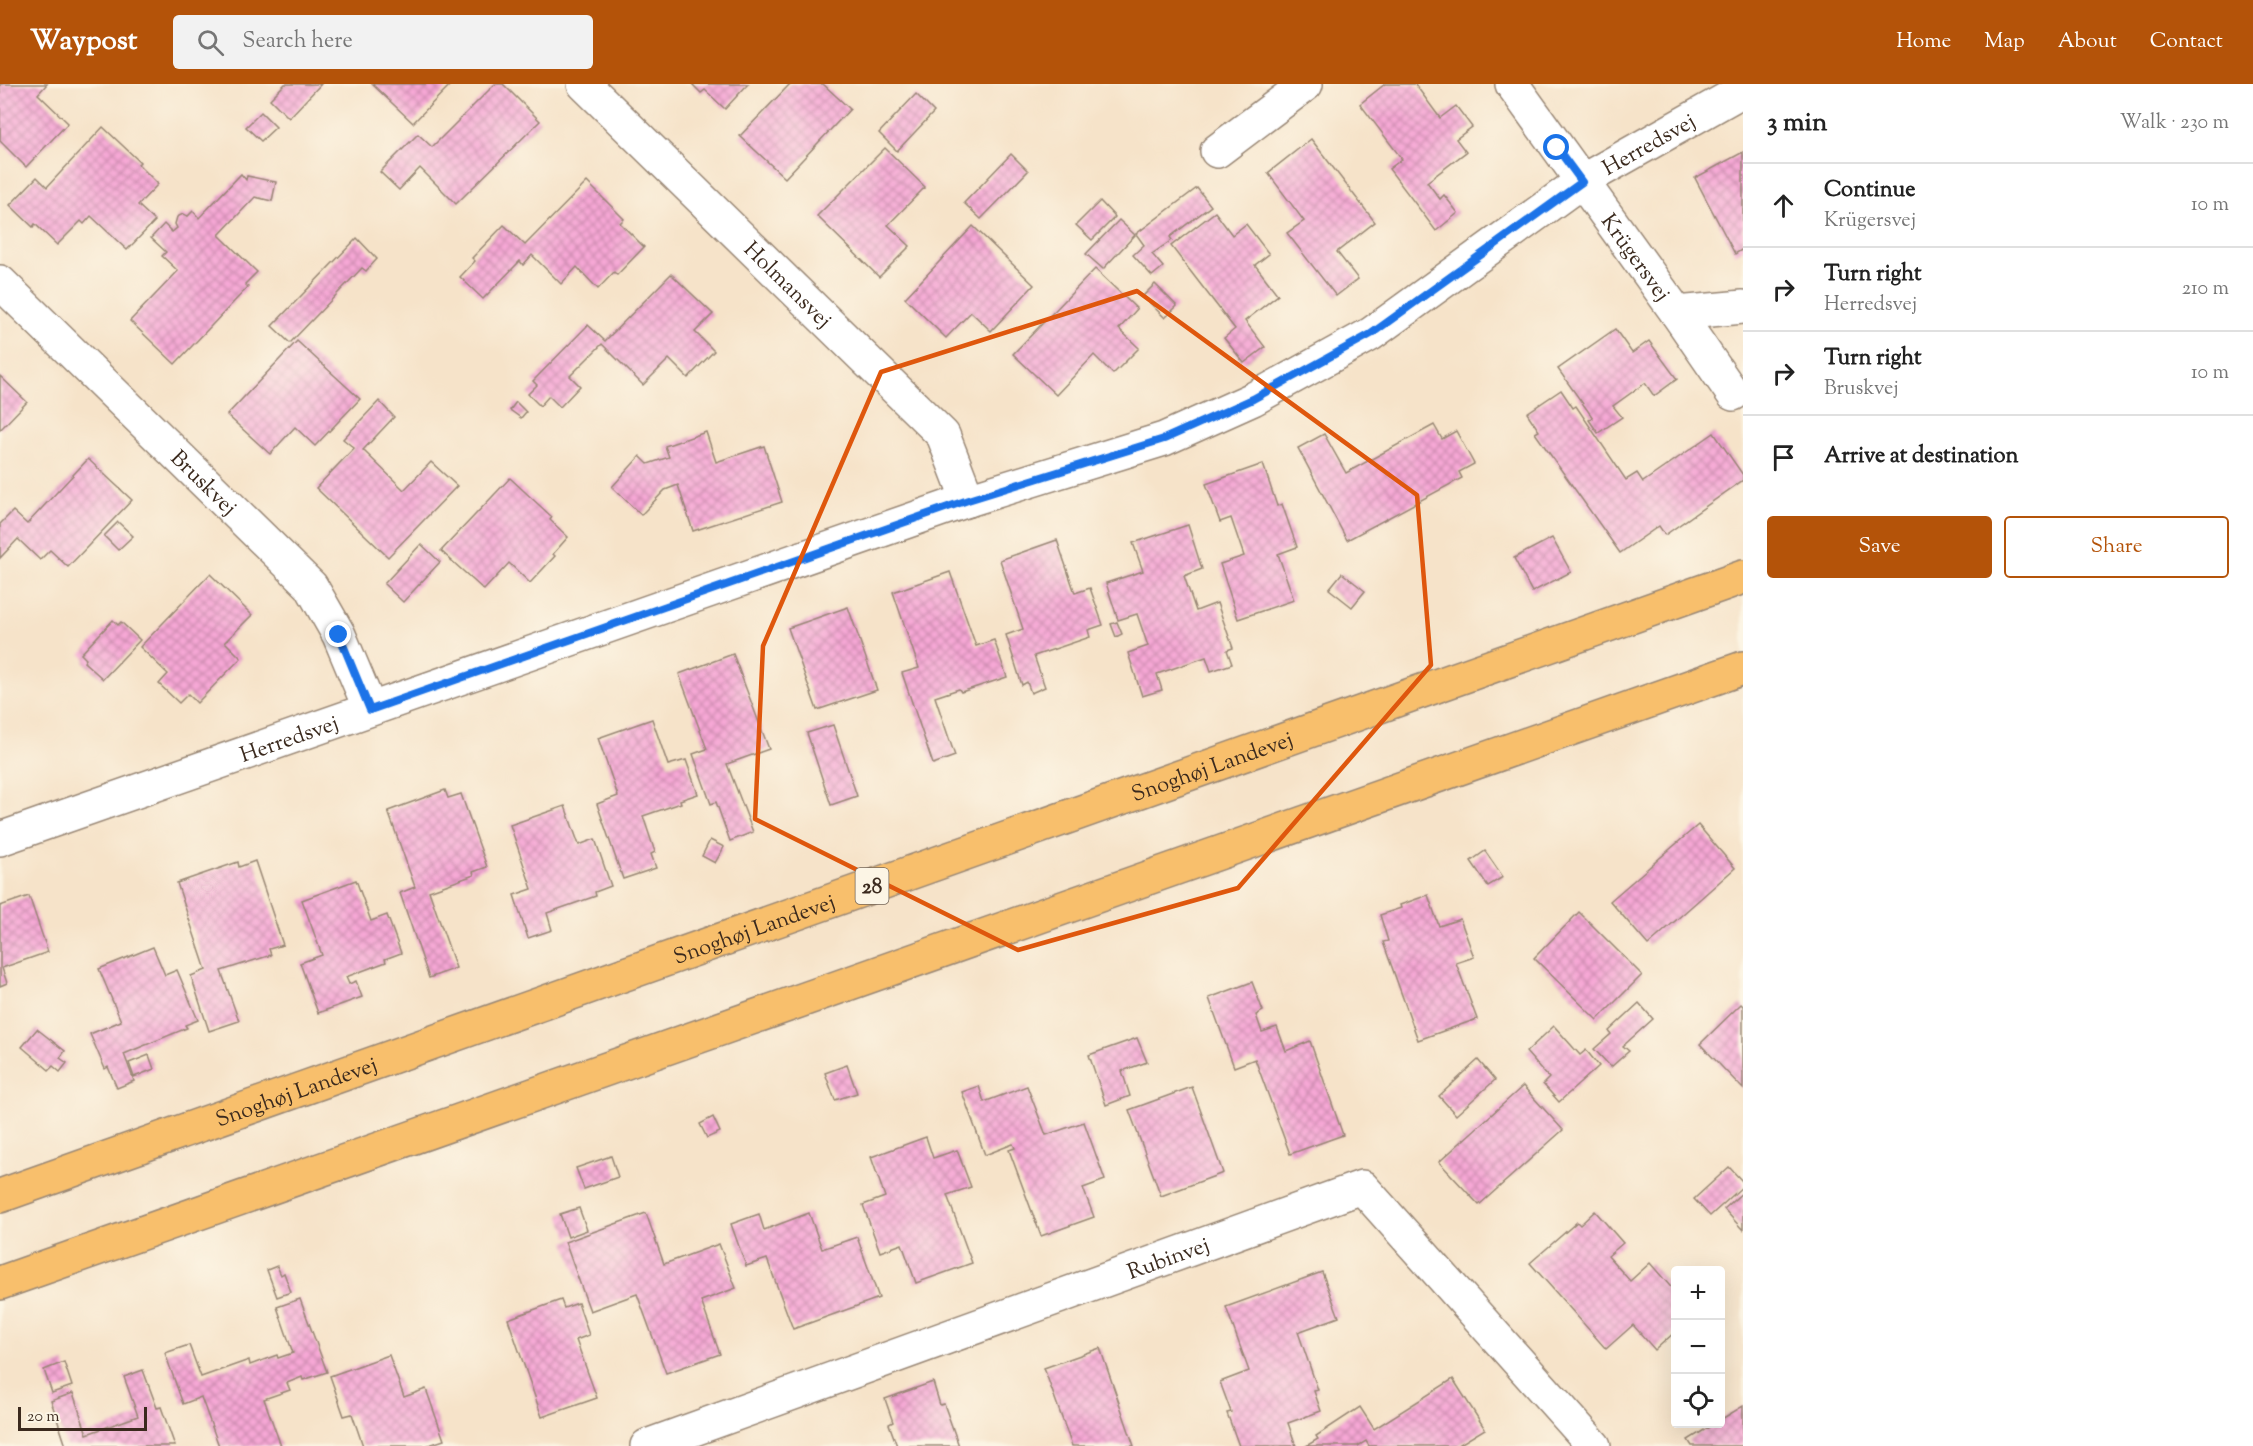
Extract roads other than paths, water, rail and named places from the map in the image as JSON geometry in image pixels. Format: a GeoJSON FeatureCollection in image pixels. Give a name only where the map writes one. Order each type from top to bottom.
{"type":"FeatureCollection","features":[{"type":"Feature","properties":{"kind":"main road","name":"Snoghøj Landevej"},"geometry":{"type":"LineString","coordinates":[[0,1196],[1743,577]]}},
{"type":"Feature","properties":{"kind":"main road"},"geometry":{"type":"LineString","coordinates":[[0,1283],[1743,668]]}},
{"type":"Feature","properties":{"kind":"street","name":"Holmansvej"},"geometry":{"type":"LineString","coordinates":[[584,84],[943,435],[968,500]]}},
{"type":"Feature","properties":{"kind":"street"},"geometry":{"type":"LineString","coordinates":[[1217,150],[1306,84]]}},
{"type":"Feature","properties":{"kind":"street","name":"Krügersvej"},"geometry":{"type":"LineString","coordinates":[[1512,84],[1677,313],[1732,394]]}},
{"type":"Feature","properties":{"kind":"street","name":"Herredsvej"},"geometry":{"type":"LineString","coordinates":[[0,839],[968,500],[1164,439],[1253,399],[1371,334],[1582,182],[1743,90]]}},
{"type":"Feature","properties":{"kind":"street","name":"Bruskvej"},"geometry":{"type":"LineString","coordinates":[[0,282],[311,586],[339,635],[370,710]]}},
{"type":"Feature","properties":{"kind":"street","name":"Krügersvej"},"geometry":{"type":"LineString","coordinates":[[1677,313],[1743,307]]}},
{"type":"Feature","properties":{"kind":"street","name":"Rubinvej"},"geometry":{"type":"LineString","coordinates":[[647,1446],[1362,1187],[1594,1446]]}}]}
